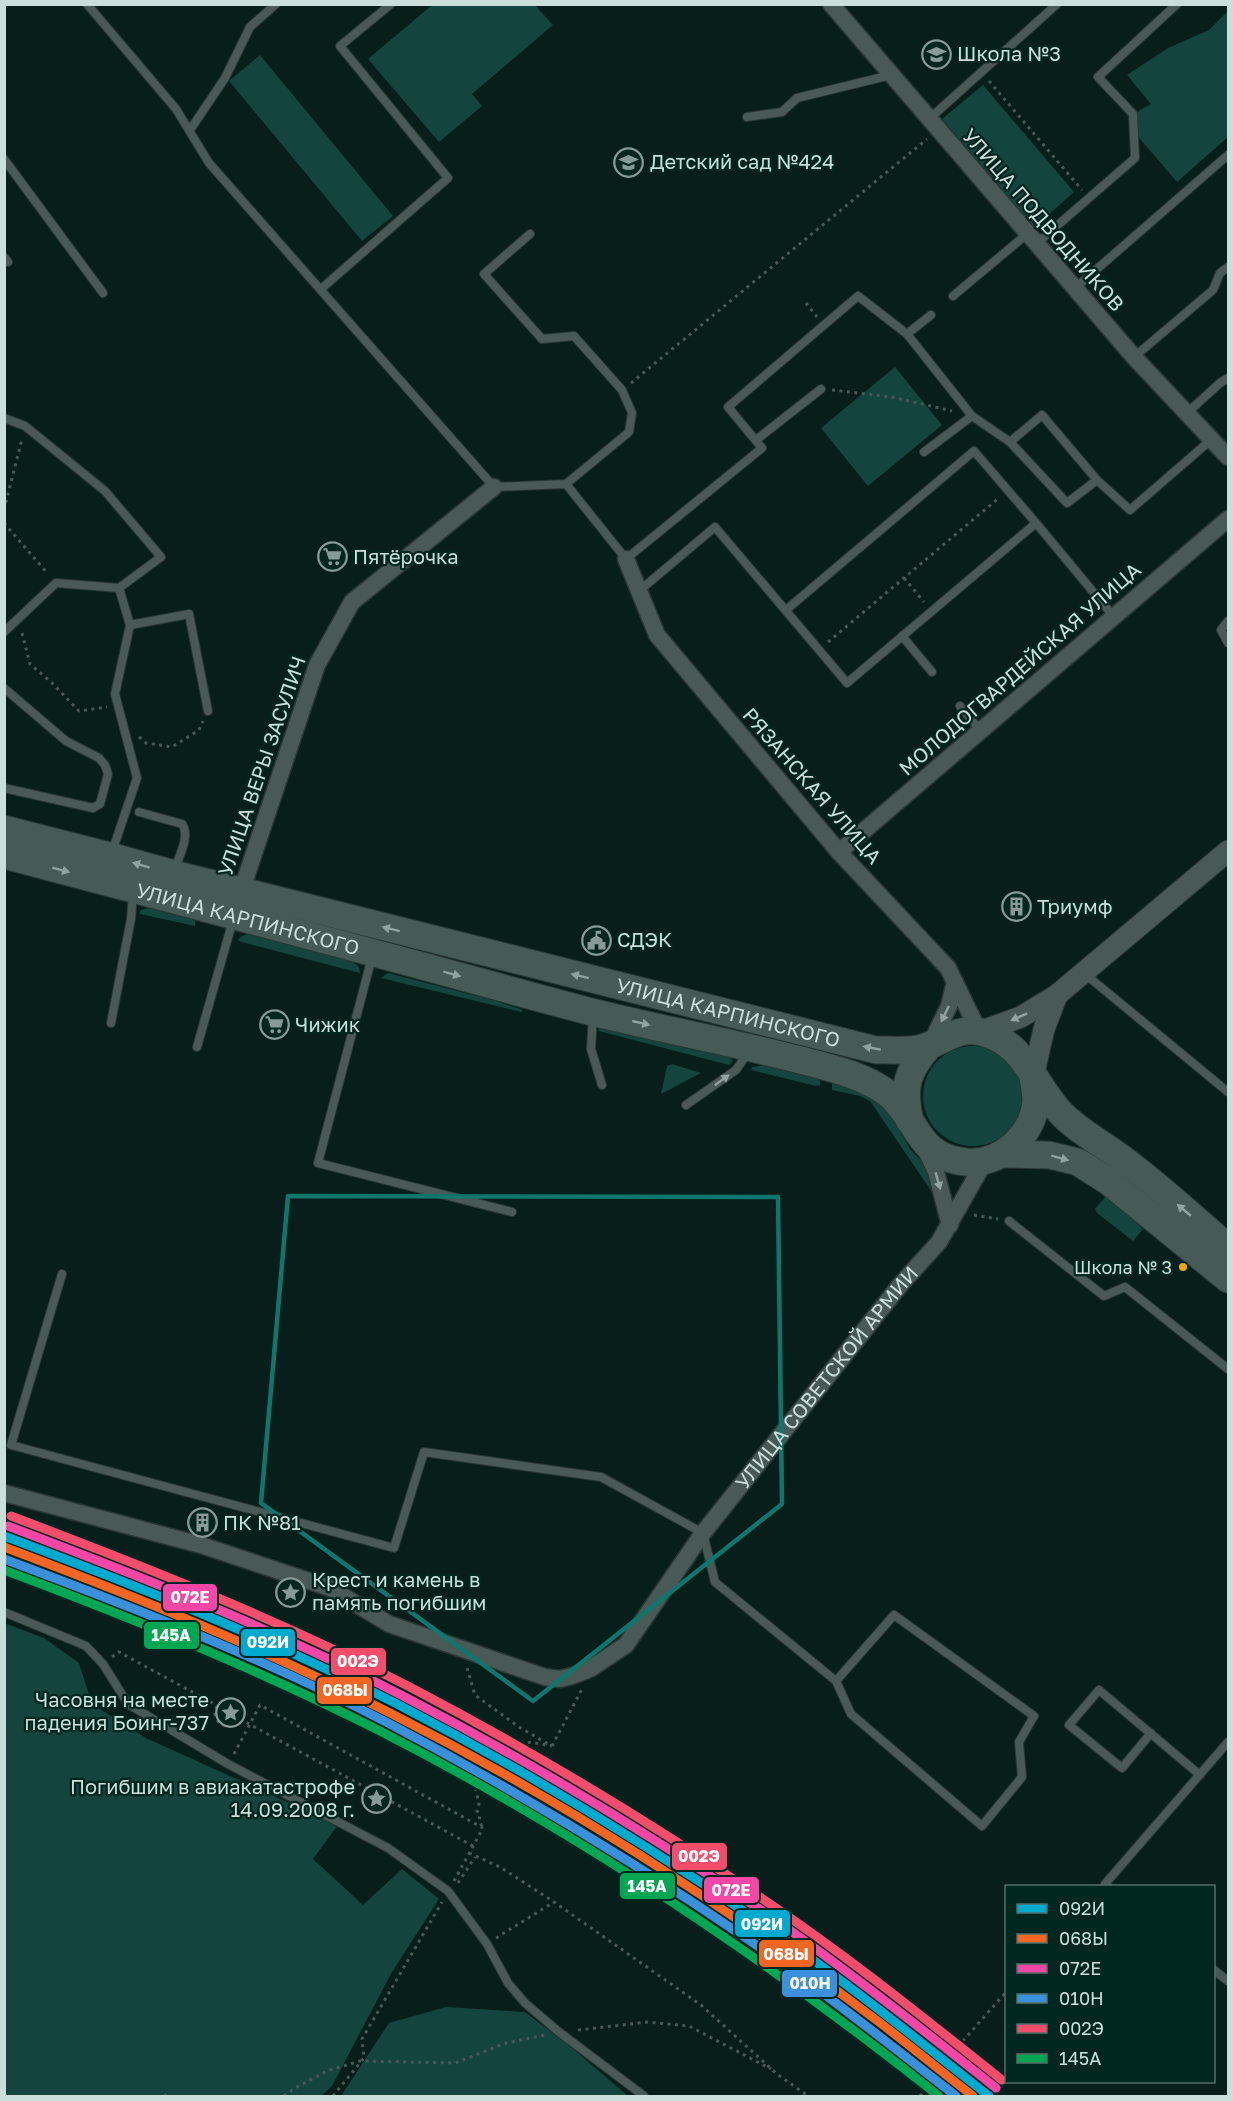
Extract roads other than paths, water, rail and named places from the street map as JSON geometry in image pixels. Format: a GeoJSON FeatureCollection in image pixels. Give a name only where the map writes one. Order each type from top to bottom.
{"type":"FeatureCollection","features":[{"type":"Feature","properties":{"kind":"main road","name":"УЛИЦА КАРПИНСКОГО"},"geometry":{"type":"LineString","coordinates":[[4,829],[174,874],[876,1050],[916,1049],[929,1046]]}},
{"type":"Feature","properties":{"kind":"main road","name":"УЛИЦА КАРПИНСКОГО"},"geometry":{"type":"LineString","coordinates":[[4,855],[593,1012],[751,1048],[867,1079],[892,1098],[915,1130],[934,1151],[950,1159],[968,1162],[994,1157],[1049,1155],[1077,1162],[1108,1181],[1228,1279]]}},
{"type":"Feature","properties":{"kind":"main road"},"geometry":{"type":"LineString","coordinates":[[491,985],[499,979],[503,972],[501,963],[492,954]]}},
{"type":"Feature","properties":{"kind":"main road","name":"УЛИЦА КАРПИНСКОГО"},"geometry":{"type":"LineString","coordinates":[[915,1130],[905,1101],[907,1080],[915,1061],[929,1046],[944,1036],[962,1032],[979,1032],[997,1036],[1013,1046],[1025,1060],[1033,1077],[1070,1123],[1124,1160],[1228,1248]]}},
{"type":"Feature","properties":{"kind":"main road","name":"УЛИЦА КАРПИНСКОГО"},"geometry":{"type":"LineString","coordinates":[[994,1157],[1020,1140],[1031,1121],[1036,1099],[1033,1077]]}},
{"type":"Feature","properties":{"kind":"street","name":"УЛИЦА ПОДВОДНИКОВ"},"geometry":{"type":"LineString","coordinates":[[831,4],[1074,289],[1228,457]]}},
{"type":"Feature","properties":{"kind":"street","name":"УЛИЦА ВЕРЫ ЗАСУЛИЧ"},"geometry":{"type":"LineString","coordinates":[[234,916],[317,665],[352,602],[494,487]]}},
{"type":"Feature","properties":{"kind":"street","name":"МОЛОДОГВАРДЕЙСКАЯ УЛИЦА"},"geometry":{"type":"LineString","coordinates":[[839,852],[1228,519]]}},
{"type":"Feature","properties":{"kind":"street","name":"РЯЗАНСКАЯ УЛИЦА"},"geometry":{"type":"LineString","coordinates":[[626,559],[657,635],[839,852],[948,968],[979,1032]]}},
{"type":"Feature","properties":{"kind":"street"},"geometry":{"type":"LineString","coordinates":[[979,1032],[1021,1017],[1057,995],[1228,850]]}},
{"type":"Feature","properties":{"kind":"street"},"geometry":{"type":"LineString","coordinates":[[929,1046],[949,1006],[955,981]]}},
{"type":"Feature","properties":{"kind":"street"},"geometry":{"type":"LineString","coordinates":[[1033,1077],[1044,1029],[1057,995]]}},
{"type":"Feature","properties":{"kind":"street"},"geometry":{"type":"LineString","coordinates":[[915,1130],[936,1172],[950,1224]]}},
{"type":"Feature","properties":{"kind":"street","name":"УЛИЦА СОВЕТСКОЙ АРМИИ"},"geometry":{"type":"LineString","coordinates":[[4,1493],[201,1545],[330,1588],[389,1624],[545,1677],[560,1678],[590,1669],[626,1645],[703,1533],[901,1284],[939,1242],[994,1157]]}},
{"type":"Feature","properties":{"kind":"lane"},"geometry":{"type":"LineString","coordinates":[[87,4],[176,109],[209,163],[494,487],[566,484],[629,432],[632,414],[622,390],[574,336],[542,339],[484,274],[530,234]]}},
{"type":"Feature","properties":{"kind":"lane"},"geometry":{"type":"LineString","coordinates":[[190,130],[225,78],[250,27],[276,4]]}},
{"type":"Feature","properties":{"kind":"lane"},"geometry":{"type":"LineString","coordinates":[[933,125],[981,72],[1057,4]]}},
{"type":"Feature","properties":{"kind":"lane"},"geometry":{"type":"LineString","coordinates":[[953,296],[1089,198],[1135,158],[1133,114],[1098,77],[1177,4]]}},
{"type":"Feature","properties":{"kind":"lane"},"geometry":{"type":"LineString","coordinates":[[321,289],[448,178],[340,46],[389,5]]}},
{"type":"Feature","properties":{"kind":"lane"},"geometry":{"type":"LineString","coordinates":[[747,117],[782,112],[797,98],[891,75]]}},
{"type":"Feature","properties":{"kind":"lane"},"geometry":{"type":"LineString","coordinates":[[1074,289],[1228,155]]}},
{"type":"Feature","properties":{"kind":"lane"},"geometry":{"type":"LineString","coordinates":[[4,159],[103,293]]}},
{"type":"Feature","properties":{"kind":"lane"},"geometry":{"type":"LineString","coordinates":[[1134,357],[1213,290],[1220,273],[1228,267]]}},
{"type":"Feature","properties":{"kind":"lane"},"geometry":{"type":"LineString","coordinates":[[566,484],[626,559],[762,448],[728,407],[858,296],[907,334],[972,416],[1010,442],[1067,503],[1097,480]]}},
{"type":"Feature","properties":{"kind":"lane"},"geometry":{"type":"LineString","coordinates":[[907,334],[931,315]]}},
{"type":"Feature","properties":{"kind":"lane"},"geometry":{"type":"LineString","coordinates":[[1188,412],[1228,378]]}},
{"type":"Feature","properties":{"kind":"lane"},"geometry":{"type":"LineString","coordinates":[[756,440],[821,389]]}},
{"type":"Feature","properties":{"kind":"lane"},"geometry":{"type":"LineString","coordinates":[[1010,442],[1042,415],[1097,480],[1130,510],[1212,439]]}},
{"type":"Feature","properties":{"kind":"lane"},"geometry":{"type":"LineString","coordinates":[[924,452],[972,416]]}},
{"type":"Feature","properties":{"kind":"lane"},"geometry":{"type":"LineString","coordinates":[[4,418],[25,426],[105,491],[161,556],[119,588],[56,583],[4,632]]}},
{"type":"Feature","properties":{"kind":"lane"},"geometry":{"type":"LineString","coordinates":[[786,610],[974,451],[1114,617]]}},
{"type":"Feature","properties":{"kind":"lane"},"geometry":{"type":"LineString","coordinates":[[639,591],[715,527],[846,683],[1035,523]]}},
{"type":"Feature","properties":{"kind":"lane"},"geometry":{"type":"LineString","coordinates":[[110,856],[116,845],[137,778],[115,694],[130,625],[119,588]]}},
{"type":"Feature","properties":{"kind":"lane"},"geometry":{"type":"LineString","coordinates":[[130,625],[189,614],[208,711]]}},
{"type":"Feature","properties":{"kind":"lane"},"geometry":{"type":"LineString","coordinates":[[1228,621],[1221,630],[1228,643]]}},
{"type":"Feature","properties":{"kind":"lane"},"geometry":{"type":"LineString","coordinates":[[902,636],[932,672]]}},
{"type":"Feature","properties":{"kind":"lane"},"geometry":{"type":"LineString","coordinates":[[4,688],[66,741],[99,758],[108,774],[99,804],[93,808],[4,788]]}},
{"type":"Feature","properties":{"kind":"lane"},"geometry":{"type":"LineString","coordinates":[[960,706],[981,731]]}},
{"type":"Feature","properties":{"kind":"lane"},"geometry":{"type":"LineString","coordinates":[[139,812],[182,824],[185,828],[185,838],[174,874]]}},
{"type":"Feature","properties":{"kind":"lane"},"geometry":{"type":"LineString","coordinates":[[111,1023],[131,919],[133,889]]}},
{"type":"Feature","properties":{"kind":"lane"},"geometry":{"type":"LineString","coordinates":[[197,1047],[234,916]]}},
{"type":"Feature","properties":{"kind":"lane"},"geometry":{"type":"LineString","coordinates":[[373,953],[318,1163],[512,1212]]}},
{"type":"Feature","properties":{"kind":"lane"},"geometry":{"type":"LineString","coordinates":[[1084,973],[1228,1092]]}},
{"type":"Feature","properties":{"kind":"lane"},"geometry":{"type":"LineString","coordinates":[[593,1012],[591,1049],[602,1085]]}},
{"type":"Feature","properties":{"kind":"lane"},"geometry":{"type":"LineString","coordinates":[[686,1105],[736,1070],[751,1048]]}},
{"type":"Feature","properties":{"kind":"lane"},"geometry":{"type":"LineString","coordinates":[[1009,1221],[1104,1296],[1125,1287],[1228,1369]]}},
{"type":"Feature","properties":{"kind":"lane"},"geometry":{"type":"LineString","coordinates":[[62,1275],[11,1445],[394,1548],[424,1452],[601,1478],[703,1533],[715,1582],[836,1681],[851,1714],[982,1826],[1022,1777],[1019,1742],[1034,1716],[894,1615],[836,1681]]}},
{"type":"Feature","properties":{"kind":"lane"},"geometry":{"type":"LineString","coordinates":[[4,1612],[86,1646],[103,1664],[128,1704],[228,1764],[388,1848],[448,1891],[487,1944],[508,1983],[525,2003],[644,2097]]}},
{"type":"Feature","properties":{"kind":"lane"},"geometry":{"type":"LineString","coordinates":[[1151,1733],[1122,1768],[1069,1725],[1099,1690],[1151,1733],[1200,1775]]}},
{"type":"Feature","properties":{"kind":"lane"},"geometry":{"type":"LineString","coordinates":[[1106,1885],[1228,1742]]}},
{"type":"Feature","properties":{"kind":"lane"},"geometry":{"type":"LineString","coordinates":[[1215,1971],[1228,1981]]}},
{"type":"Feature","properties":{"kind":"place","name":"Школа №3"},"geometry":{"type":"Point","coordinates":[936,54]}},
{"type":"Feature","properties":{"kind":"place","name":"Детский сад №424"},"geometry":{"type":"Point","coordinates":[629,162]}},
{"type":"Feature","properties":{"kind":"place","name":"Пятёрочка"},"geometry":{"type":"Point","coordinates":[332,557]}},
{"type":"Feature","properties":{"kind":"place","name":"Триумф"},"geometry":{"type":"Point","coordinates":[1016,907]}},
{"type":"Feature","properties":{"kind":"place","name":"СДЭК"},"geometry":{"type":"Point","coordinates":[596,940]}},
{"type":"Feature","properties":{"kind":"place","name":"Чижик"},"geometry":{"type":"Point","coordinates":[274,1025]}},
{"type":"Feature","properties":{"kind":"place","name":"Школа № 3"},"geometry":{"type":"Point","coordinates":[1183,1267]}},
{"type":"Feature","properties":{"kind":"place","name":"ПК №81"},"geometry":{"type":"Point","coordinates":[202,1523]}},
{"type":"Feature","properties":{"kind":"place","name":"Крест и камень в память погибшим"},"geometry":{"type":"Point","coordinates":[291,1592]}},
{"type":"Feature","properties":{"kind":"place","name":"Часовня на месте падения Боинг-737"},"geometry":{"type":"Point","coordinates":[230,1712]}},
{"type":"Feature","properties":{"kind":"place","name":"Погибшим в авиакатастрофе 14.09.2008 г."},"geometry":{"type":"Point","coordinates":[376,1799]}}]}
